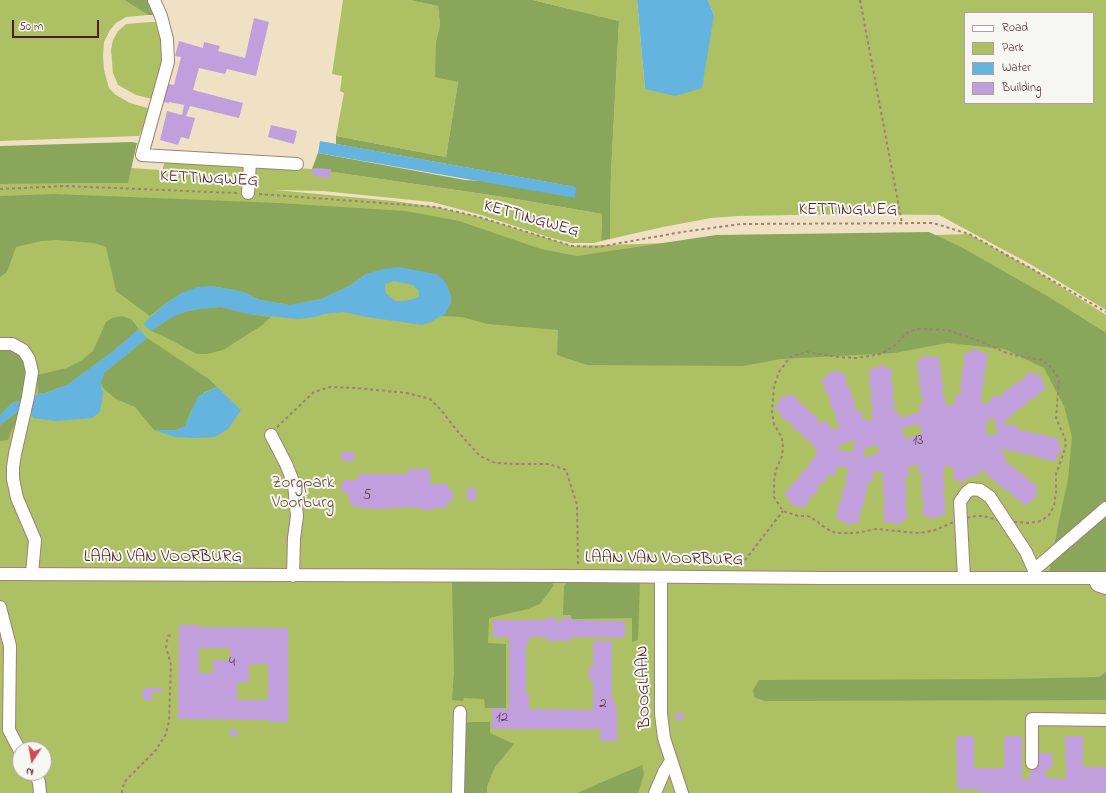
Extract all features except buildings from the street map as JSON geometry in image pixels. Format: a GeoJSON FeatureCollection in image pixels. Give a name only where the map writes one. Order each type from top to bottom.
{"type":"FeatureCollection","features":[{"type":"Feature","properties":{"kind":"street"},"geometry":{"type":"LineString","coordinates":[[154,0],[161,16],[167,39],[168,62],[142,155],[297,164]]}},
{"type":"Feature","properties":{"kind":"street"},"geometry":{"type":"LineString","coordinates":[[248,193],[250,162]]}},
{"type":"Feature","properties":{"kind":"street"},"geometry":{"type":"LineString","coordinates":[[0,344],[12,344],[24,350],[29,359],[32,372],[13,467],[13,479],[18,498],[35,540],[32,574]]}},
{"type":"Feature","properties":{"kind":"street"},"geometry":{"type":"LineString","coordinates":[[271,435],[286,464],[294,484],[297,516],[294,538],[293,576]]}},
{"type":"Feature","properties":{"kind":"street"},"geometry":{"type":"LineString","coordinates":[[964,578],[960,502],[966,493],[971,489],[980,490],[990,497],[1026,552],[1034,574],[1077,532],[1106,508]]}},
{"type":"Feature","properties":{"kind":"street","name":"LAAN VAN VOORBURG"},"geometry":{"type":"LineString","coordinates":[[0,574],[964,578],[1034,574],[1100,578],[1097,584],[1106,588]]}},
{"type":"Feature","properties":{"kind":"street","name":"BOOGLAAN"},"geometry":{"type":"LineString","coordinates":[[661,577],[661,714],[664,738],[682,793]]}},
{"type":"Feature","properties":{"kind":"street"},"geometry":{"type":"LineString","coordinates":[[0,607],[10,646],[9,730],[15,741]]}},
{"type":"Feature","properties":{"kind":"street"},"geometry":{"type":"LineString","coordinates":[[458,793],[460,712]]}},
{"type":"Feature","properties":{"kind":"street"},"geometry":{"type":"LineString","coordinates":[[1032,763],[1032,719],[1106,720]]}},
{"type":"Feature","properties":{"kind":"street"},"geometry":{"type":"LineString","coordinates":[[655,793],[664,772],[671,761]]}},
{"type":"Feature","properties":{"kind":"street"},"geometry":{"type":"LineString","coordinates":[[39,781],[40,793]]}},
{"type":"Feature","properties":{"kind":"path"},"geometry":{"type":"LineString","coordinates":[[860,0],[902,222]]}},
{"type":"Feature","properties":{"kind":"path","name":"KETTINGWEG"},"geometry":{"type":"LineString","coordinates":[[0,189],[65,186],[248,193],[436,207],[479,217],[572,246],[598,247],[682,232],[742,224],[933,223],[969,234],[1106,312]]}},
{"type":"Feature","properties":{"kind":"path"},"geometry":{"type":"LineString","coordinates":[[918,329],[933,329],[959,333],[1009,354],[1042,360],[1052,368],[1059,381],[1056,418],[1066,442],[1056,474],[1054,506],[1049,515],[1041,521],[1028,523],[997,520],[983,516],[961,519],[935,530],[917,533],[877,529],[855,533],[836,533],[827,529],[808,516],[798,516],[784,511],[774,497],[776,470],[782,456],[783,448],[782,438],[774,424],[772,412],[774,386],[779,372],[790,357],[807,352],[838,357],[868,357],[881,354],[895,345],[908,332],[918,329]]}},
{"type":"Feature","properties":{"kind":"path"},"geometry":{"type":"LineString","coordinates":[[271,435],[282,422],[314,392],[330,387],[407,393],[430,399],[480,456],[495,463],[549,464],[566,470],[577,505],[578,576]]}},
{"type":"Feature","properties":{"kind":"path"},"geometry":{"type":"LineString","coordinates":[[734,564],[742,564],[784,511]]}},
{"type":"Feature","properties":{"kind":"path"},"geometry":{"type":"LineString","coordinates":[[122,793],[122,788],[126,780],[156,750],[166,734],[169,721],[171,665],[166,646],[168,636],[173,635]]}},
{"type":"Feature","properties":{"kind":"green space"},"geometry":{"type":"Polygon","coordinates":[[[0,0],[124,0],[148,15],[126,17],[116,23],[110,30],[104,42],[104,70],[109,88],[116,95],[130,103],[151,109],[139,136],[0,141],[0,0]]]}},
{"type":"Feature","properties":{"kind":"green space"},"geometry":{"type":"Polygon","coordinates":[[[124,0],[149,0],[156,15],[148,15],[124,0]]]}},
{"type":"Feature","properties":{"kind":"green space"},"geometry":{"type":"Polygon","coordinates":[[[343,0],[409,0],[438,6],[440,25],[436,41],[458,82],[446,157],[336,136],[344,93],[340,91],[342,76],[332,74],[343,0]]]}},
{"type":"Feature","properties":{"kind":"green space"},"geometry":{"type":"Polygon","coordinates":[[[409,0],[533,0],[619,21],[611,174],[610,239],[601,241],[602,214],[504,197],[312,169],[318,153],[465,180],[575,187],[336,144],[336,136],[446,157],[458,82],[435,77],[436,41],[440,25],[438,6],[409,0]]]}},
{"type":"Feature","properties":{"kind":"green space"},"geometry":{"type":"Polygon","coordinates":[[[533,0],[637,0],[645,89],[714,15],[708,0],[1106,0],[1106,310],[1030,264],[939,215],[849,214],[737,216],[711,218],[610,239],[611,174],[619,21],[533,0]]]}},
{"type":"Feature","properties":{"kind":"green space"},"geometry":{"type":"Polygon","coordinates":[[[151,22],[166,23],[170,38],[152,99],[136,95],[118,85],[113,73],[111,50],[113,40],[118,31],[126,24],[151,22]]]}},
{"type":"Feature","properties":{"kind":"green space"},"geometry":{"type":"Polygon","coordinates":[[[137,143],[128,183],[0,184],[0,146],[137,143]]]}},
{"type":"Feature","properties":{"kind":"green space","name":"Zorgpark Voorburg"},"geometry":{"type":"Polygon","coordinates":[[[165,161],[312,169],[504,197],[602,214],[601,241],[594,243],[571,243],[481,215],[432,202],[323,191],[275,190],[394,201],[436,207],[479,217],[572,246],[969,234],[1041,274],[1106,315],[1106,793],[0,793],[0,168],[129,178],[131,168],[162,170],[165,161]]]}},
{"type":"Feature","properties":{"kind":"green space"},"geometry":{"type":"Polygon","coordinates":[[[55,194],[278,203],[406,211],[459,221],[541,249],[577,256],[716,235],[929,232],[961,247],[1049,297],[1106,333],[1106,572],[1049,573],[1068,479],[1072,437],[1064,406],[1044,368],[1004,349],[947,343],[894,353],[781,359],[743,366],[587,365],[557,355],[558,330],[487,324],[462,317],[441,316],[446,313],[447,285],[366,274],[349,286],[321,299],[290,305],[260,300],[246,293],[211,286],[182,293],[166,303],[150,316],[116,291],[106,247],[94,243],[56,240],[41,241],[16,247],[7,272],[0,277],[0,196],[55,194]]]}},
{"type":"Feature","properties":{"kind":"green space"},"geometry":{"type":"Polygon","coordinates":[[[221,307],[248,314],[271,317],[261,326],[223,350],[207,354],[197,354],[151,331],[173,316],[188,311],[221,307]]]}},
{"type":"Feature","properties":{"kind":"green space"},"geometry":{"type":"Polygon","coordinates":[[[122,316],[131,319],[139,329],[112,352],[67,385],[38,394],[37,375],[67,368],[82,360],[93,351],[106,322],[112,318],[122,316]]]}},
{"type":"Feature","properties":{"kind":"green space"},"geometry":{"type":"Polygon","coordinates":[[[147,338],[210,380],[217,387],[204,392],[191,411],[185,426],[177,430],[154,430],[135,407],[116,399],[103,388],[101,382],[104,373],[147,338]]]}},
{"type":"Feature","properties":{"kind":"green space"},"geometry":{"type":"Polygon","coordinates":[[[0,348],[17,351],[27,366],[24,400],[12,403],[0,415],[0,348]]]}},
{"type":"Feature","properties":{"kind":"green space"},"geometry":{"type":"Polygon","coordinates":[[[21,409],[18,425],[13,427],[8,440],[0,441],[0,425],[21,409]]]}},
{"type":"Feature","properties":{"kind":"green space"},"geometry":{"type":"Polygon","coordinates":[[[452,581],[550,581],[554,585],[540,604],[528,609],[489,618],[488,643],[506,644],[506,708],[485,708],[484,699],[464,698],[463,701],[452,700],[454,672],[452,581]]]}},
{"type":"Feature","properties":{"kind":"green space"},"geometry":{"type":"Polygon","coordinates":[[[568,581],[640,581],[638,640],[632,642],[632,618],[572,619],[571,615],[563,615],[564,586],[568,581]]]}},
{"type":"Feature","properties":{"kind":"green space"},"geometry":{"type":"Polygon","coordinates":[[[1106,672],[1106,700],[765,701],[756,698],[753,690],[759,680],[1011,679],[1099,677],[1106,672]]]}},
{"type":"Feature","properties":{"kind":"green space"},"geometry":{"type":"Polygon","coordinates":[[[469,722],[490,722],[490,733],[514,744],[495,767],[487,786],[487,793],[463,793],[465,724],[469,722]]]}},
{"type":"Feature","properties":{"kind":"green space"},"geometry":{"type":"Polygon","coordinates":[[[642,765],[644,774],[638,793],[577,793],[642,765]]]}},
{"type":"Feature","properties":{"kind":"water"},"geometry":{"type":"Polygon","coordinates":[[[637,0],[708,0],[714,15],[702,88],[675,96],[645,89],[637,0]]]}},
{"type":"Feature","properties":{"kind":"water"},"geometry":{"type":"Polygon","coordinates":[[[320,141],[576,187],[575,198],[318,153],[320,141]]]}},
{"type":"Feature","properties":{"kind":"water"},"geometry":{"type":"Polygon","coordinates":[[[399,267],[436,274],[443,279],[451,296],[451,303],[446,313],[431,322],[422,325],[343,312],[298,319],[248,314],[221,307],[188,311],[174,316],[151,331],[143,324],[166,303],[182,293],[197,287],[211,286],[235,290],[246,293],[260,300],[290,305],[321,299],[349,286],[366,274],[383,269],[399,267]],[[394,281],[385,284],[386,293],[396,301],[414,299],[419,296],[419,291],[413,285],[394,281]]]}},
{"type":"Feature","properties":{"kind":"water"},"geometry":{"type":"Polygon","coordinates":[[[139,329],[147,338],[104,373],[101,382],[103,394],[100,412],[92,418],[56,421],[33,418],[30,410],[21,409],[0,425],[0,415],[12,403],[24,400],[33,400],[38,394],[46,393],[67,385],[112,352],[139,329]]]}},
{"type":"Feature","properties":{"kind":"water"},"geometry":{"type":"Polygon","coordinates":[[[217,387],[241,410],[228,429],[215,437],[194,438],[175,437],[154,430],[177,430],[185,426],[198,396],[217,387]]]}}]}
